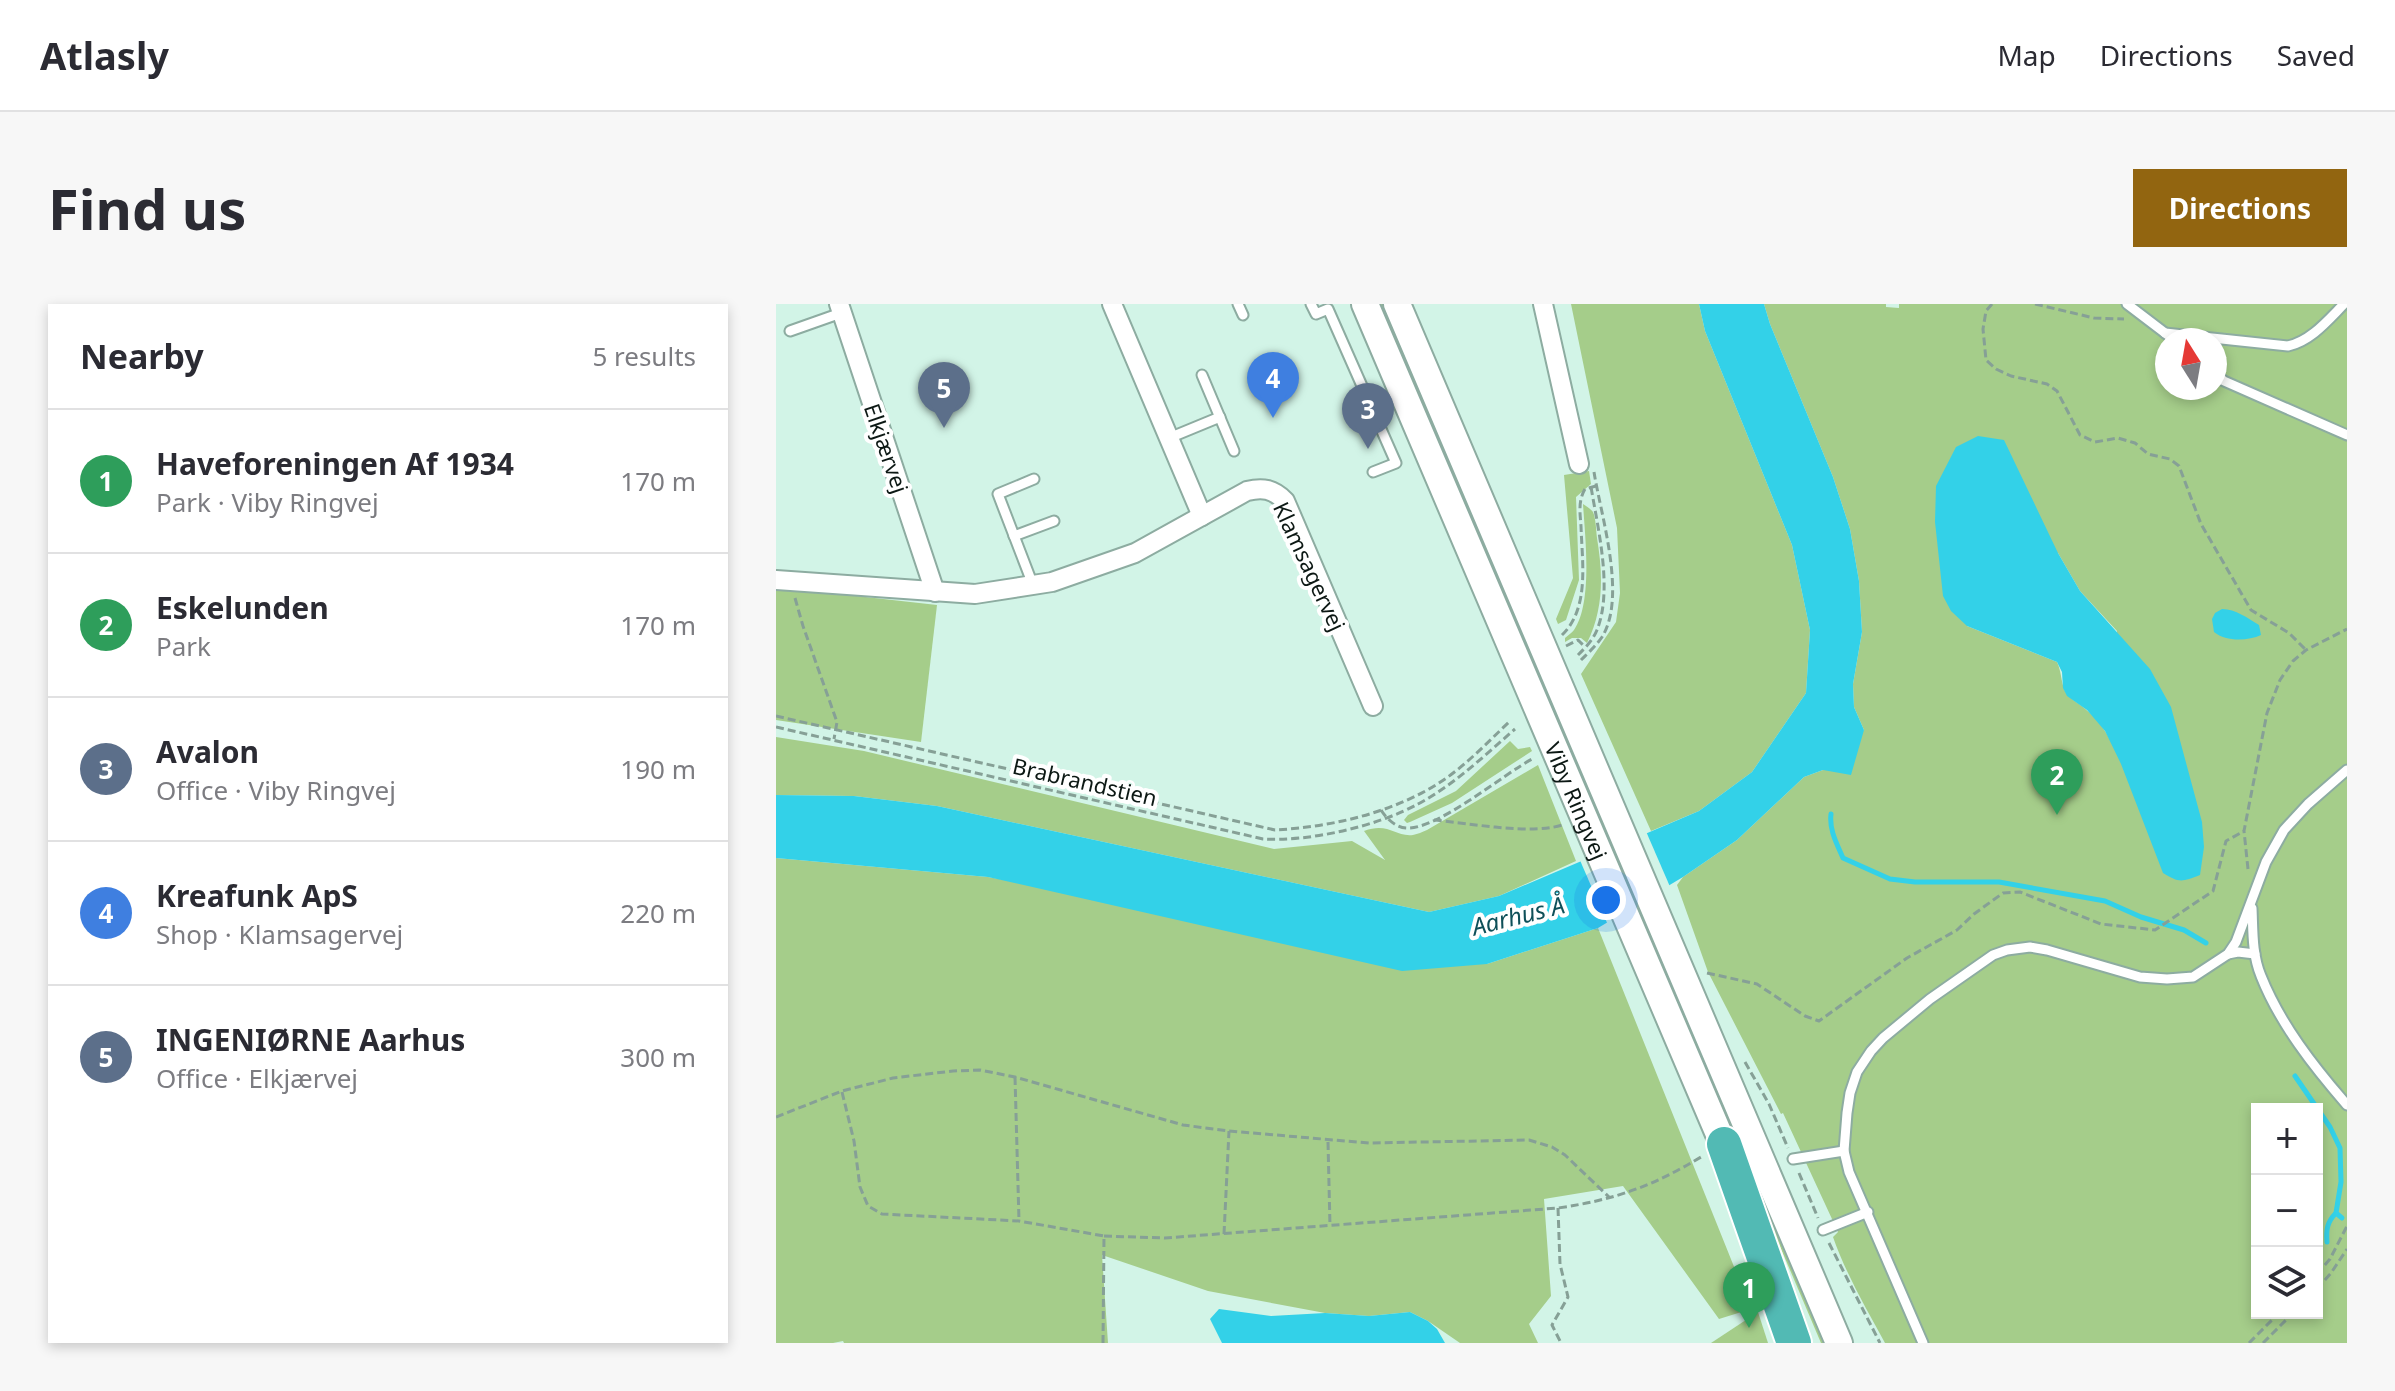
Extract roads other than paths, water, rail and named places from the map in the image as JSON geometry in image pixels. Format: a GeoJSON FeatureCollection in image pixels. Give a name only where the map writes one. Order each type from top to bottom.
{"type":"FeatureCollection","features":[{"type":"Feature","properties":{"kind":"highway"},"geometry":{"type":"LineString","coordinates":[[1724,1144],[1794,1343]]}},
{"type":"Feature","properties":{"kind":"main road","name":"Viby Ringvej"},"geometry":{"type":"LineString","coordinates":[[1365,304],[1809,1343]]}},
{"type":"Feature","properties":{"kind":"main road","name":"Viby Ringvej"},"geometry":{"type":"LineString","coordinates":[[1397,304],[1554,648],[1623,837],[1839,1343]]}},
{"type":"Feature","properties":{"kind":"main road"},"geometry":{"type":"LineString","coordinates":[[1694,1005],[1767,1137],[1857,1343]]}},
{"type":"Feature","properties":{"kind":"street"},"geometry":{"type":"LineString","coordinates":[[1114,304],[1202,516]]}},
{"type":"Feature","properties":{"kind":"street"},"geometry":{"type":"LineString","coordinates":[[1543,304],[1579,464]]}},
{"type":"Feature","properties":{"kind":"street","name":"Elkjærvej"},"geometry":{"type":"LineString","coordinates":[[840,308],[935,592]]}},
{"type":"Feature","properties":{"kind":"street","name":"Klamsagervej"},"geometry":{"type":"LineString","coordinates":[[776,580],[975,594],[1052,582],[1135,553],[1247,491],[1268,489],[1285,501],[1373,706]]}},
{"type":"Feature","properties":{"kind":"lane"},"geometry":{"type":"LineString","coordinates":[[1238,304],[1243,315]]}},
{"type":"Feature","properties":{"kind":"lane"},"geometry":{"type":"LineString","coordinates":[[1311,304],[1316,314],[1328,309],[1396,463],[1373,472]]}},
{"type":"Feature","properties":{"kind":"lane"},"geometry":{"type":"LineString","coordinates":[[2127,304],[2158,328]]}},
{"type":"Feature","properties":{"kind":"lane"},"geometry":{"type":"LineString","coordinates":[[2227,340],[2294,345],[2315,332],[2344,304]]}},
{"type":"Feature","properties":{"kind":"lane"},"geometry":{"type":"LineString","coordinates":[[790,331],[840,308]]}},
{"type":"Feature","properties":{"kind":"lane"},"geometry":{"type":"LineString","coordinates":[[1202,375],[1234,451]]}},
{"type":"Feature","properties":{"kind":"lane"},"geometry":{"type":"LineString","coordinates":[[2227,382],[2347,435]]}},
{"type":"Feature","properties":{"kind":"lane"},"geometry":{"type":"LineString","coordinates":[[1169,438],[1220,417]]}},
{"type":"Feature","properties":{"kind":"lane"},"geometry":{"type":"LineString","coordinates":[[1033,585],[998,494],[1034,479]]}},
{"type":"Feature","properties":{"kind":"lane"},"geometry":{"type":"LineString","coordinates":[[1014,536],[1054,521]]}},
{"type":"Feature","properties":{"kind":"lane"},"geometry":{"type":"LineString","coordinates":[[2228,954],[2236,942],[2266,862],[2284,830],[2347,770]]}},
{"type":"Feature","properties":{"kind":"lane"},"geometry":{"type":"LineString","coordinates":[[2252,901],[2255,954],[2260,974],[2313,1066],[2347,1105]]}},
{"type":"Feature","properties":{"kind":"lane"},"geometry":{"type":"LineString","coordinates":[[1923,1343],[1849,1172],[1844,1151],[1850,1093],[1857,1072],[1871,1051],[1930,999],[1993,955],[2018,948],[2047,950],[2140,977],[2167,979],[2193,977],[2228,954],[2255,954]]}},
{"type":"Feature","properties":{"kind":"lane"},"geometry":{"type":"LineString","coordinates":[[1793,1159],[1844,1151]]}},
{"type":"Feature","properties":{"kind":"lane"},"geometry":{"type":"LineString","coordinates":[[1823,1230],[1868,1212]]}},
{"type":"Feature","properties":{"kind":"water","name":"Aarhus Å"},"geometry":{"type":"Polygon","coordinates":[[[1699,304],[1764,304],[1833,477],[1850,529],[1859,581],[1862,632],[1853,684],[1854,707],[1864,730],[1851,775],[1823,770],[1804,777],[1737,840],[1683,877],[1598,928],[1487,964],[1402,971],[988,877],[776,858],[776,795],[854,796],[937,806],[1429,912],[1499,896],[1699,811],[1752,772],[1806,693],[1810,630],[1792,545],[1705,331],[1699,304]]]}},
{"type":"Feature","properties":{"kind":"water"},"geometry":{"type":"Polygon","coordinates":[[[1978,436],[2004,440],[2058,553],[2080,591],[2150,669],[2171,707],[2202,822],[2204,847],[2200,875],[2181,880],[2163,873],[2105,731],[2087,710],[2067,696],[2057,662],[1967,626],[1951,611],[1943,596],[1935,522],[1936,486],[1956,447],[1978,436]]]}},
{"type":"Feature","properties":{"kind":"water"},"geometry":{"type":"Polygon","coordinates":[[[2222,609],[2237,612],[2259,625],[2261,635],[2237,640],[2214,632],[2212,619],[2222,609]]]}},
{"type":"Feature","properties":{"kind":"water"},"geometry":{"type":"Polygon","coordinates":[[[1219,1309],[1271,1316],[1325,1313],[1369,1316],[1410,1312],[1428,1321],[1445,1343],[1222,1343],[1210,1319],[1219,1309]]]}},
{"type":"Feature","properties":{"kind":"waterway"},"geometry":{"type":"LineString","coordinates":[[1831,814],[1832,831],[1843,858],[1890,879],[1999,882],[2105,901],[2141,917],[2184,930],[2206,943]]}},
{"type":"Feature","properties":{"kind":"waterway"},"geometry":{"type":"LineString","coordinates":[[2295,1076],[2330,1127],[2340,1148],[2341,1182],[2336,1213],[2342,1218]]}},
{"type":"Feature","properties":{"kind":"waterway"},"geometry":{"type":"LineString","coordinates":[[2327,1242],[2328,1226],[2336,1213]]}},
{"type":"Feature","properties":{"kind":"place","name":"Kreafunk ApS"},"geometry":{"type":"Point","coordinates":[1273,418]}},
{"type":"Feature","properties":{"kind":"place","name":"INGENIØRNE Aarhus"},"geometry":{"type":"Point","coordinates":[944,428]}},
{"type":"Feature","properties":{"kind":"place","name":"Avalon"},"geometry":{"type":"Point","coordinates":[1368,449]}},
{"type":"Feature","properties":{"kind":"place","name":"Eskelunden"},"geometry":{"type":"Point","coordinates":[2057,815]}},
{"type":"Feature","properties":{"kind":"place","name":"Haveforeningen Af 1934"},"geometry":{"type":"Point","coordinates":[1749,1328]}}]}
